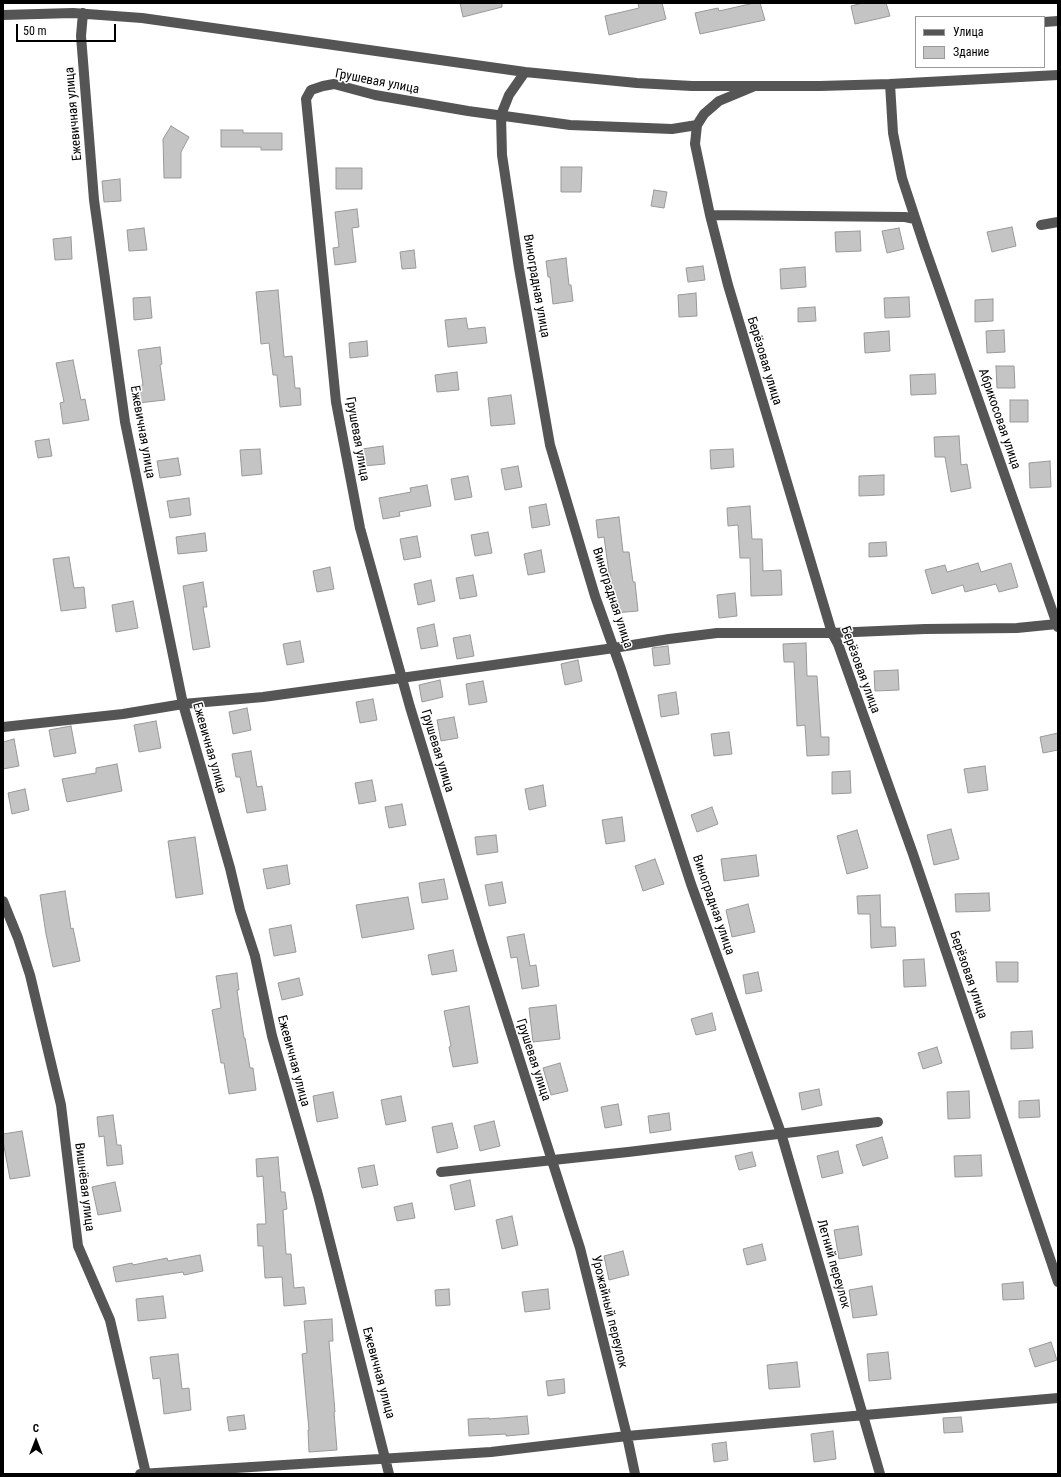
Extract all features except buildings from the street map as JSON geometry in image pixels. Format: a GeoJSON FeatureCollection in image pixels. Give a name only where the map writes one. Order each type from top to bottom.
{"type":"FeatureCollection","features":[{"type":"Feature","properties":{"kind":"street"},"geometry":{"type":"LineString","coordinates":[[3,15],[73,13],[142,18],[525,72],[638,83],[692,86],[890,84],[1058,74]]}},
{"type":"Feature","properties":{"kind":"street","name":"Ежевичная улица"},"geometry":{"type":"LineString","coordinates":[[83,14],[81,36],[94,200],[125,422],[183,704],[230,868],[240,910],[255,956],[272,1036],[318,1195],[389,1474]]}},
{"type":"Feature","properties":{"kind":"street"},"geometry":{"type":"LineString","coordinates":[[1045,22],[1058,20]]}},
{"type":"Feature","properties":{"kind":"street","name":"Виноградная улица"},"geometry":{"type":"LineString","coordinates":[[525,72],[509,95],[501,115],[502,155],[519,268],[550,445],[596,596],[691,884],[776,1120]]}},
{"type":"Feature","properties":{"kind":"street","name":"Грушевая улица"},"geometry":{"type":"LineString","coordinates":[[551,1159],[401,678],[360,528],[336,402],[306,99],[311,90],[334,84],[375,95],[468,111],[570,125],[672,129],[697,125]]}},
{"type":"Feature","properties":{"kind":"street","name":"Абрикосовая улица"},"geometry":{"type":"LineString","coordinates":[[890,84],[893,133],[902,178],[915,219],[1058,625]]}},
{"type":"Feature","properties":{"kind":"street"},"geometry":{"type":"LineString","coordinates":[[697,125],[704,114],[719,101],[755,86]]}},
{"type":"Feature","properties":{"kind":"street","name":"Берёзовая улица"},"geometry":{"type":"LineString","coordinates":[[697,125],[695,144],[696,150],[710,215],[730,292],[832,633],[838,644],[913,854],[1058,1282]]}},
{"type":"Feature","properties":{"kind":"street"},"geometry":{"type":"LineString","coordinates":[[710,215],[905,217],[915,219]]}},
{"type":"Feature","properties":{"kind":"street"},"geometry":{"type":"LineString","coordinates":[[1041,225],[1058,222]]}},
{"type":"Feature","properties":{"kind":"street"},"geometry":{"type":"LineString","coordinates":[[3,727],[123,714],[183,704],[263,697],[717,633],[832,633],[925,629],[1017,628],[1058,625]]}},
{"type":"Feature","properties":{"kind":"street","name":"Вишнёвая улица"},"geometry":{"type":"LineString","coordinates":[[3,901],[18,938],[30,975],[61,1105],[78,1246],[110,1320],[146,1474]]}},
{"type":"Feature","properties":{"kind":"street","name":"Летний переулок"},"geometry":{"type":"LineString","coordinates":[[776,1120],[880,1474]]}},
{"type":"Feature","properties":{"kind":"street"},"geometry":{"type":"LineString","coordinates":[[441,1172],[878,1122]]}},
{"type":"Feature","properties":{"kind":"street","name":"Урожайный переулок"},"geometry":{"type":"LineString","coordinates":[[551,1159],[580,1248],[627,1436],[635,1474]]}},
{"type":"Feature","properties":{"kind":"street"},"geometry":{"type":"LineString","coordinates":[[140,1474],[492,1452],[627,1436],[1058,1398]]}}]}
